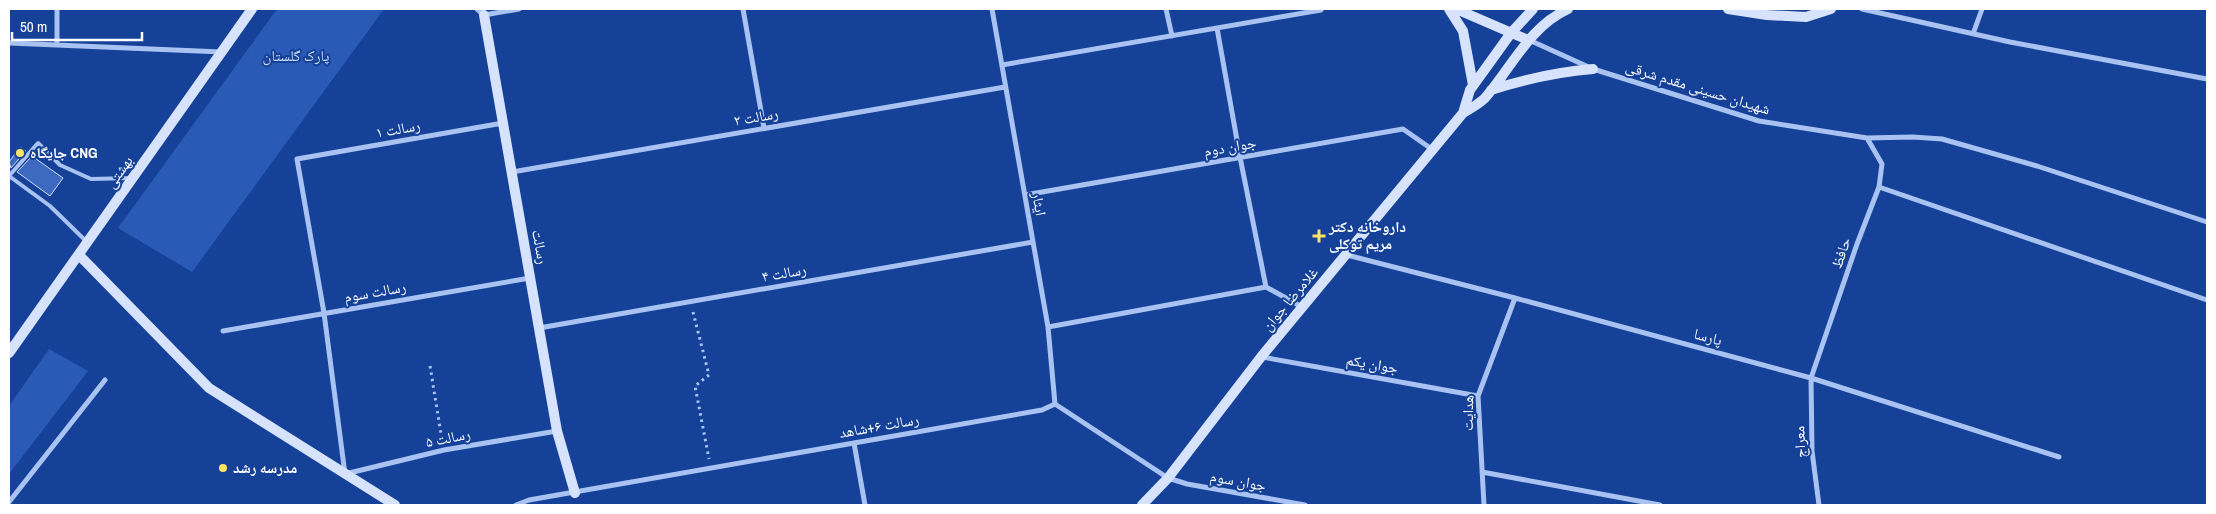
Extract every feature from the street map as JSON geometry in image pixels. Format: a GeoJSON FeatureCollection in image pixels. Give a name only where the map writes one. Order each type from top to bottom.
{"type":"FeatureCollection","features":[{"type":"Feature","properties":{"kind":"main road","name":"بهشتی"},"geometry":{"type":"LineString","coordinates":[[9,353],[252,9]]}},
{"type":"Feature","properties":{"kind":"main road"},"geometry":{"type":"LineString","coordinates":[[1449,9],[1462,31],[1473,85]]}},
{"type":"Feature","properties":{"kind":"main road"},"geometry":{"type":"LineString","coordinates":[[1456,9],[1528,40]]}},
{"type":"Feature","properties":{"kind":"main road","name":"غلامرضا جوان"},"geometry":{"type":"LineString","coordinates":[[1142,505],[1168,478],[1261,357],[1434,150],[1462,113],[1473,85],[1511,33],[1533,9]]}},
{"type":"Feature","properties":{"kind":"main road","name":"غلامرضا جوان"},"geometry":{"type":"LineString","coordinates":[[1462,113],[1483,100],[1528,40],[1552,16],[1568,9]]}},
{"type":"Feature","properties":{"kind":"main road"},"geometry":{"type":"LineString","coordinates":[[1728,9],[1767,15],[1806,17],[1831,9]]}},
{"type":"Feature","properties":{"kind":"main road","name":"رسالت"},"geometry":{"type":"LineString","coordinates":[[481,12],[512,172],[557,431],[575,493]]}},
{"type":"Feature","properties":{"kind":"main road"},"geometry":{"type":"LineString","coordinates":[[1491,90],[1530,78],[1560,72],[1593,69]]}},
{"type":"Feature","properties":{"kind":"main road"},"geometry":{"type":"LineString","coordinates":[[79,255],[209,388],[395,505]]}},
{"type":"Feature","properties":{"kind":"street"},"geometry":{"type":"LineString","coordinates":[[56,9],[57,45]]}},
{"type":"Feature","properties":{"kind":"street"},"geometry":{"type":"LineString","coordinates":[[481,12],[519,9]]}},
{"type":"Feature","properties":{"kind":"street"},"geometry":{"type":"LineString","coordinates":[[743,9],[764,128]]}},
{"type":"Feature","properties":{"kind":"street","name":"ایثار"},"geometry":{"type":"LineString","coordinates":[[992,9],[1048,327],[1055,404]]}},
{"type":"Feature","properties":{"kind":"street"},"geometry":{"type":"LineString","coordinates":[[1166,9],[1172,36]]}},
{"type":"Feature","properties":{"kind":"street"},"geometry":{"type":"LineString","coordinates":[[1862,9],[1973,34],[2207,79]]}},
{"type":"Feature","properties":{"kind":"street"},"geometry":{"type":"LineString","coordinates":[[1973,34],[1982,9]]}},
{"type":"Feature","properties":{"kind":"street"},"geometry":{"type":"LineString","coordinates":[[1002,66],[1321,10]]}},
{"type":"Feature","properties":{"kind":"street"},"geometry":{"type":"LineString","coordinates":[[1217,28],[1266,288]]}},
{"type":"Feature","properties":{"kind":"street","name":"شهیدان حسینی مقدم شرقی"},"geometry":{"type":"LineString","coordinates":[[1528,40],[1593,69],[1759,121],[1867,138],[1913,137],[1942,139],[2037,166],[2207,222]]}},
{"type":"Feature","properties":{"kind":"street"},"geometry":{"type":"LineString","coordinates":[[9,43],[222,52]]}},
{"type":"Feature","properties":{"kind":"street","name":"رسالت ۲"},"geometry":{"type":"LineString","coordinates":[[512,172],[1005,86]]}},
{"type":"Feature","properties":{"kind":"street","name":"رسالت ۱"},"geometry":{"type":"LineString","coordinates":[[324,313],[297,159],[503,123]]}},
{"type":"Feature","properties":{"kind":"street","name":"جوان دوم"},"geometry":{"type":"LineString","coordinates":[[1024,195],[1403,129],[1434,150]]}},
{"type":"Feature","properties":{"kind":"street","name":"حافظ"},"geometry":{"type":"LineString","coordinates":[[1811,378],[1857,244],[1879,187],[1882,164],[1867,138]]}},
{"type":"Feature","properties":{"kind":"street"},"geometry":{"type":"LineString","coordinates":[[1879,187],[2207,300]]}},
{"type":"Feature","properties":{"kind":"street","name":"رسالت ۴"},"geometry":{"type":"LineString","coordinates":[[540,328],[1033,242]]}},
{"type":"Feature","properties":{"kind":"street","name":"پارسا"},"geometry":{"type":"LineString","coordinates":[[1346,255],[1515,298],[1811,378],[2059,457]]}},
{"type":"Feature","properties":{"kind":"street","name":"رسالت سوم"},"geometry":{"type":"LineString","coordinates":[[223,331],[531,278]]}},
{"type":"Feature","properties":{"kind":"street"},"geometry":{"type":"LineString","coordinates":[[1048,327],[1266,288],[1302,307]]}},
{"type":"Feature","properties":{"kind":"street","name":"هدایت"},"geometry":{"type":"LineString","coordinates":[[1484,505],[1478,396],[1515,298]]}},
{"type":"Feature","properties":{"kind":"street"},"geometry":{"type":"LineString","coordinates":[[324,313],[345,474]]}},
{"type":"Feature","properties":{"kind":"street","name":"جوان یکم"},"geometry":{"type":"LineString","coordinates":[[1261,357],[1478,396]]}},
{"type":"Feature","properties":{"kind":"street","name":"معراج"},"geometry":{"type":"LineString","coordinates":[[1811,378],[1812,451],[1819,505]]}},
{"type":"Feature","properties":{"kind":"street"},"geometry":{"type":"LineString","coordinates":[[9,502],[105,380]]}},
{"type":"Feature","properties":{"kind":"street"},"geometry":{"type":"LineString","coordinates":[[1055,404],[1168,478]]}},
{"type":"Feature","properties":{"kind":"street","name":"رسالت ۶+شاهد"},"geometry":{"type":"LineString","coordinates":[[516,505],[529,500],[1042,410],[1055,404]]}},
{"type":"Feature","properties":{"kind":"street","name":"رسالت ۵"},"geometry":{"type":"LineString","coordinates":[[345,474],[444,450],[557,431]]}},
{"type":"Feature","properties":{"kind":"street"},"geometry":{"type":"LineString","coordinates":[[854,443],[865,505]]}},
{"type":"Feature","properties":{"kind":"street"},"geometry":{"type":"LineString","coordinates":[[1482,472],[1660,505]]}},
{"type":"Feature","properties":{"kind":"street","name":"جوان سوم"},"geometry":{"type":"LineString","coordinates":[[1168,478],[1186,484],[1305,505]]}},
{"type":"Feature","properties":{"kind":"lane"},"geometry":{"type":"LineString","coordinates":[[87,243],[50,206],[9,176],[38,143],[60,165],[91,179],[133,178]]}},
{"type":"Feature","properties":{"kind":"path"},"geometry":{"type":"LineString","coordinates":[[690,302],[709,375],[695,386],[710,468]]}},
{"type":"Feature","properties":{"kind":"path"},"geometry":{"type":"LineString","coordinates":[[430,366],[444,450]]}},
{"type":"Feature","properties":{"kind":"green space","name":"پارک گلستان"},"geometry":{"type":"Polygon","coordinates":[[[277,9],[384,9],[192,272],[118,228],[277,9]]]}},
{"type":"Feature","properties":{"kind":"green space"},"geometry":{"type":"Polygon","coordinates":[[[49,349],[88,371],[9,474],[9,406],[49,349]]]}},
{"type":"Feature","properties":{"kind":"building"},"geometry":{"type":"Polygon","coordinates":[[[20,147],[26,151],[11,168],[9,162],[20,147]]]}},
{"type":"Feature","properties":{"kind":"building"},"geometry":{"type":"Polygon","coordinates":[[[32,156],[63,178],[50,196],[17,172],[32,156]]]}},
{"type":"Feature","properties":{"kind":"place","name":"جایگاه CNG"},"geometry":{"type":"Point","coordinates":[20,153]}},
{"type":"Feature","properties":{"kind":"place","name":"داروخانه دکتر مریم توکلی"},"geometry":{"type":"Point","coordinates":[1319,236]}},
{"type":"Feature","properties":{"kind":"place","name":"مدرسه رشد"},"geometry":{"type":"Point","coordinates":[223,468]}}]}
